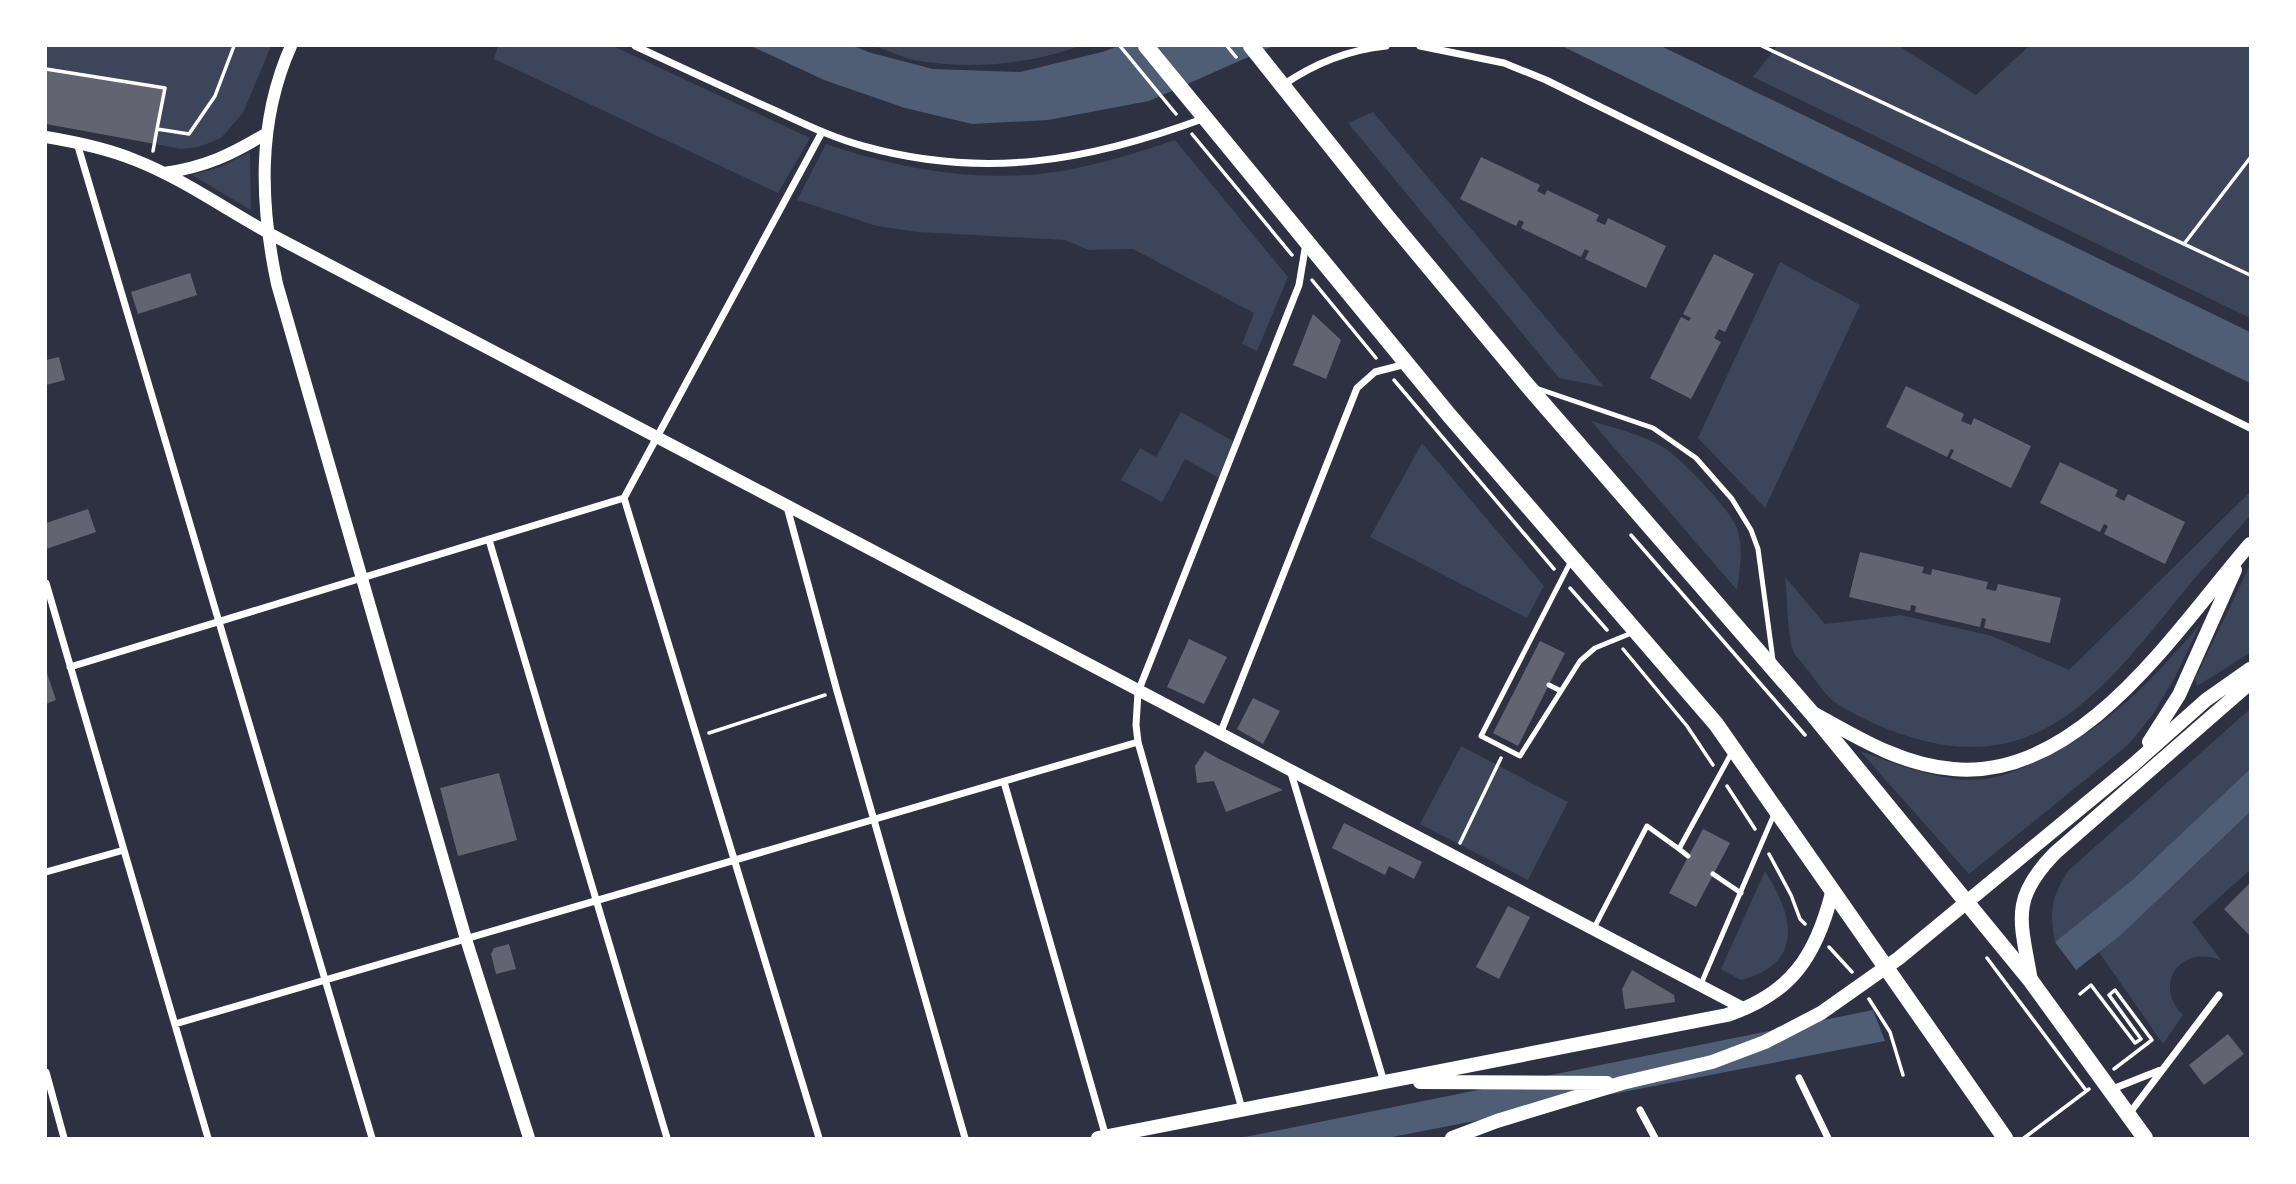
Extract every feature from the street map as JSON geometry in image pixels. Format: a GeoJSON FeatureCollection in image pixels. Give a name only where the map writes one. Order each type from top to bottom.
{"type":"FeatureCollection","features":[{"type":"Feature","properties":{"kind":"main road"},"geometry":{"type":"LineString","coordinates":[[1146,46],[1408,364],[1717,724],[2005,1139]]}},
{"type":"Feature","properties":{"kind":"main road"},"geometry":{"type":"LineString","coordinates":[[1251,46],[1384,213],[1527,385],[1810,711],[2031,981],[2145,1139]]}},
{"type":"Feature","properties":{"kind":"main road"},"geometry":{"type":"LineString","coordinates":[[1810,711],[1884,751],[1928,764],[1974,770],[1998,767],[2025,759],[2084,725],[2130,687],[2153,663],[2250,544]]}},
{"type":"Feature","properties":{"kind":"main road"},"geometry":{"type":"LineString","coordinates":[[2134,764],[2179,695],[2234,572],[2250,544]]}},
{"type":"Feature","properties":{"kind":"main road"},"geometry":{"type":"LineString","coordinates":[[1452,1139],[1497,1121],[1622,1083],[1704,1064],[1741,1052],[1777,1036],[1836,1003],[1899,958],[2134,764],[2206,700],[2250,669]]}},
{"type":"Feature","properties":{"kind":"main road"},"geometry":{"type":"LineString","coordinates":[[2031,981],[2021,923],[2021,907],[2024,895],[2039,870],[2055,853],[2250,683]]}},
{"type":"Feature","properties":{"kind":"main road"},"geometry":{"type":"LineString","coordinates":[[1102,1138],[1708,1021],[1745,1009],[1776,992],[1801,967],[1819,937],[1832,893]]}},
{"type":"Feature","properties":{"kind":"main road"},"geometry":{"type":"LineString","coordinates":[[1384,1082],[1622,1083]]}},
{"type":"Feature","properties":{"kind":"street"},"geometry":{"type":"LineString","coordinates":[[291,46],[273,94],[263,183],[277,284],[466,939],[529,1139]]}},
{"type":"Feature","properties":{"kind":"street"},"geometry":{"type":"LineString","coordinates":[[635,46],[822,132],[899,155],[947,162],[1037,162],[1115,148],[1206,117]]}},
{"type":"Feature","properties":{"kind":"street"},"geometry":{"type":"LineString","coordinates":[[1282,86],[1324,61],[1352,51],[1386,46]]}},
{"type":"Feature","properties":{"kind":"street"},"geometry":{"type":"LineString","coordinates":[[1420,46],[1504,63],[1546,80],[2250,428]]}},
{"type":"Feature","properties":{"kind":"street"},"geometry":{"type":"LineString","coordinates":[[819,1139],[624,498],[822,132]]}},
{"type":"Feature","properties":{"kind":"street"},"geometry":{"type":"LineString","coordinates":[[163,173],[191,169],[217,161],[267,133]]}},
{"type":"Feature","properties":{"kind":"street"},"geometry":{"type":"LineString","coordinates":[[46,137],[77,142],[150,166],[268,233],[1291,773],[1745,1009]]}},
{"type":"Feature","properties":{"kind":"street"},"geometry":{"type":"LineString","coordinates":[[77,142],[372,1139]]}},
{"type":"Feature","properties":{"kind":"street"},"geometry":{"type":"LineString","coordinates":[[1242,1110],[1138,743],[1138,692],[1299,285],[1307,240]]}},
{"type":"Feature","properties":{"kind":"street"},"geometry":{"type":"LineString","coordinates":[[1220,735],[1357,388],[1367,377],[1385,369],[1408,364]]}},
{"type":"Feature","properties":{"kind":"street"},"geometry":{"type":"LineString","coordinates":[[70,667],[624,498]]}},
{"type":"Feature","properties":{"kind":"street"},"geometry":{"type":"LineString","coordinates":[[787,506],[873,820],[965,1139]]}},
{"type":"Feature","properties":{"kind":"street"},"geometry":{"type":"LineString","coordinates":[[489,540],[667,1139]]}},
{"type":"Feature","properties":{"kind":"street"},"geometry":{"type":"LineString","coordinates":[[46,583],[208,1139]]}},
{"type":"Feature","properties":{"kind":"street"},"geometry":{"type":"LineString","coordinates":[[175,1024],[1138,743]]}},
{"type":"Feature","properties":{"kind":"street"},"geometry":{"type":"LineString","coordinates":[[1291,773],[1384,1082]]}},
{"type":"Feature","properties":{"kind":"street"},"geometry":{"type":"LineString","coordinates":[[1004,782],[1102,1138]]}},
{"type":"Feature","properties":{"kind":"street"},"geometry":{"type":"LineString","coordinates":[[46,873],[124,850]]}},
{"type":"Feature","properties":{"kind":"street"},"geometry":{"type":"LineString","coordinates":[[2128,1115],[2219,995]]}},
{"type":"Feature","properties":{"kind":"street"},"geometry":{"type":"LineString","coordinates":[[2110,1090],[2163,1069]]}},
{"type":"Feature","properties":{"kind":"street"},"geometry":{"type":"LineString","coordinates":[[46,1072],[64,1139]]}},
{"type":"Feature","properties":{"kind":"street"},"geometry":{"type":"LineString","coordinates":[[1799,1078],[1828,1139]]}},
{"type":"Feature","properties":{"kind":"street"},"geometry":{"type":"LineString","coordinates":[[1640,1110],[1655,1139]]}},
{"type":"Feature","properties":{"kind":"lane"},"geometry":{"type":"LineString","coordinates":[[1527,385],[1653,428],[1696,458],[1732,499],[1751,530],[1758,549],[1774,670]]}},
{"type":"Feature","properties":{"kind":"lane"},"geometry":{"type":"LineString","coordinates":[[1572,558],[1482,736],[1520,756],[1580,661],[1595,648],[1635,631]]}},
{"type":"Feature","properties":{"kind":"lane"},"geometry":{"type":"LineString","coordinates":[[1516,669],[1524,673]]}},
{"type":"Feature","properties":{"kind":"lane"},"geometry":{"type":"LineString","coordinates":[[1549,685],[1561,691]]}},
{"type":"Feature","properties":{"kind":"lane"},"geometry":{"type":"LineString","coordinates":[[1679,849],[1734,748]]}},
{"type":"Feature","properties":{"kind":"lane"},"geometry":{"type":"LineString","coordinates":[[1700,986],[1776,810]]}},
{"type":"Feature","properties":{"kind":"lane"},"geometry":{"type":"LineString","coordinates":[[1593,930],[1647,826],[1688,856]]}},
{"type":"Feature","properties":{"kind":"lane"},"geometry":{"type":"LineString","coordinates":[[1713,874],[1741,893]]}},
{"type":"Feature","properties":{"kind":"path"},"geometry":{"type":"LineString","coordinates":[[157,129],[188,134],[215,96],[234,46]]}},
{"type":"Feature","properties":{"kind":"path"},"geometry":{"type":"LineString","coordinates":[[1120,46],[1385,369],[1679,716],[1720,775],[1780,872],[1800,919]]}},
{"type":"Feature","properties":{"kind":"path"},"geometry":{"type":"LineString","coordinates":[[1762,46],[2250,275]]}},
{"type":"Feature","properties":{"kind":"path"},"geometry":{"type":"LineString","coordinates":[[46,69],[165,89],[150,166]]}},
{"type":"Feature","properties":{"kind":"path"},"geometry":{"type":"LineString","coordinates":[[2184,244],[2250,158]]}},
{"type":"Feature","properties":{"kind":"path"},"geometry":{"type":"LineString","coordinates":[[1625,527],[1811,743]]}},
{"type":"Feature","properties":{"kind":"path"},"geometry":{"type":"LineString","coordinates":[[697,737],[837,691]]}},
{"type":"Feature","properties":{"kind":"path"},"geometry":{"type":"LineString","coordinates":[[1453,857],[1506,749]]}},
{"type":"Feature","properties":{"kind":"path"},"geometry":{"type":"LineString","coordinates":[[1981,950],[2091,1097]]}},
{"type":"Feature","properties":{"kind":"path"},"geometry":{"type":"LineString","coordinates":[[2080,995],[2091,985],[2135,1043],[2141,1039],[2109,995],[2115,990],[2152,1040],[2111,1072]]}},
{"type":"Feature","properties":{"kind":"path"},"geometry":{"type":"LineString","coordinates":[[1890,1032],[1903,1076]]}},
{"type":"Feature","properties":{"kind":"path"},"geometry":{"type":"LineString","coordinates":[[2024,1139],[2090,1087]]}},
{"type":"Feature","properties":{"kind":"shaded area"},"geometry":{"type":"Polygon","coordinates":[[[46,46],[271,46],[243,113],[221,138],[199,147],[181,149],[155,144],[46,69],[46,46]]]}},
{"type":"Feature","properties":{"kind":"shaded area"},"geometry":{"type":"Polygon","coordinates":[[[498,46],[613,46],[810,138],[778,193],[494,59],[498,46]]]}},
{"type":"Feature","properties":{"kind":"shaded area"},"geometry":{"type":"Polygon","coordinates":[[[751,46],[854,46],[933,69],[1020,72],[1119,46],[1273,46],[1149,101],[1048,120],[972,124],[905,108],[824,80],[751,46]]]}},
{"type":"Feature","properties":{"kind":"shaded area"},"geometry":{"type":"Polygon","coordinates":[[[874,46],[1079,46],[1039,58],[998,64],[955,65],[914,60],[874,46]]]}},
{"type":"Feature","properties":{"kind":"shaded area"},"geometry":{"type":"Polygon","coordinates":[[[1562,46],[1661,46],[2250,332],[2250,383],[1562,46]]]}},
{"type":"Feature","properties":{"kind":"shaded area"},"geometry":{"type":"Polygon","coordinates":[[[1777,46],[1899,46],[1976,95],[2029,46],[2250,46],[2250,318],[1753,77],[1777,46]]]}},
{"type":"Feature","properties":{"kind":"shaded area"},"geometry":{"type":"Polygon","coordinates":[[[1373,112],[1604,387],[1559,378],[1348,123],[1373,112]]]}},
{"type":"Feature","properties":{"kind":"shaded area"},"geometry":{"type":"Polygon","coordinates":[[[1175,140],[1288,277],[1257,351],[1242,344],[1254,313],[1133,249],[1089,250],[1065,240],[917,232],[877,226],[797,200],[826,144],[856,154],[918,168],[950,173],[1014,176],[1077,168],[1175,140]]]}},
{"type":"Feature","properties":{"kind":"shaded area"},"geometry":{"type":"Polygon","coordinates":[[[250,152],[251,210],[192,175],[220,167],[250,152]]]}},
{"type":"Feature","properties":{"kind":"shaded area"},"geometry":{"type":"Polygon","coordinates":[[[1780,262],[1860,305],[1765,508],[1698,438],[1780,262]]]}},
{"type":"Feature","properties":{"kind":"shaded area"},"geometry":{"type":"Polygon","coordinates":[[[1181,412],[1240,445],[1224,481],[1185,459],[1162,502],[1121,480],[1140,448],[1156,457],[1181,412]]]}},
{"type":"Feature","properties":{"kind":"shaded area"},"geometry":{"type":"Polygon","coordinates":[[[1591,421],[1655,442],[1681,461],[1717,499],[1734,523],[1740,538],[1737,590],[1591,421]]]}},
{"type":"Feature","properties":{"kind":"shaded area"},"geometry":{"type":"Polygon","coordinates":[[[1422,443],[1544,586],[1527,618],[1370,537],[1422,443]]]}},
{"type":"Feature","properties":{"kind":"shaded area"},"geometry":{"type":"Polygon","coordinates":[[[2250,492],[2250,516],[2114,674],[2082,703],[2049,726],[2013,742],[1973,747],[1927,742],[1875,724],[1833,701],[1791,646],[1785,577],[1825,624],[1901,615],[1992,636],[2069,670],[2250,492]]]}},
{"type":"Feature","properties":{"kind":"shaded area"},"geometry":{"type":"Polygon","coordinates":[[[2250,565],[2250,653],[2197,686],[2195,679],[2250,565]]]}},
{"type":"Feature","properties":{"kind":"shaded area"},"geometry":{"type":"Polygon","coordinates":[[[2201,623],[2174,679],[2153,714],[2128,745],[1969,874],[1860,751],[1921,772],[1954,779],[1984,779],[2013,772],[2064,747],[2108,717],[2147,683],[2201,623]]]}},
{"type":"Feature","properties":{"kind":"shaded area"},"geometry":{"type":"Polygon","coordinates":[[[2250,709],[2250,769],[2131,881],[2055,942],[2053,904],[2058,888],[2069,870],[2250,709]]]}},
{"type":"Feature","properties":{"kind":"shaded area"},"geometry":{"type":"Polygon","coordinates":[[[1461,746],[1568,802],[1528,880],[1420,824],[1461,746]]]}},
{"type":"Feature","properties":{"kind":"shaded area"},"geometry":{"type":"Polygon","coordinates":[[[2250,769],[2250,812],[2121,935],[2076,970],[2055,942],[2131,881],[2250,769]]]}},
{"type":"Feature","properties":{"kind":"shaded area"},"geometry":{"type":"Polygon","coordinates":[[[2250,812],[2250,870],[2192,922],[2222,961],[2195,957],[2176,969],[2171,979],[2170,991],[2174,1003],[2183,1015],[2163,1044],[2099,952],[2121,935],[2250,812]]]}},
{"type":"Feature","properties":{"kind":"shaded area"},"geometry":{"type":"Polygon","coordinates":[[[1765,871],[1775,888],[1787,920],[1785,950],[1776,962],[1762,972],[1741,980],[1721,969],[1765,871]]]}},
{"type":"Feature","properties":{"kind":"shaded area"},"geometry":{"type":"Polygon","coordinates":[[[1873,1010],[1885,1041],[1387,1138],[1240,1138],[1873,1010]]]}},
{"type":"Feature","properties":{"kind":"building"},"geometry":{"type":"Polygon","coordinates":[[[46,69],[165,88],[155,144],[46,124],[46,69]]]}},
{"type":"Feature","properties":{"kind":"building"},"geometry":{"type":"Polygon","coordinates":[[[1481,157],[1540,185],[1537,191],[1545,195],[1547,190],[1599,215],[1596,221],[1605,225],[1608,218],[1666,246],[1646,288],[1585,259],[1589,251],[1585,249],[1581,257],[1521,228],[1524,222],[1519,220],[1516,226],[1460,199],[1481,157]]]}},
{"type":"Feature","properties":{"kind":"building"},"geometry":{"type":"Polygon","coordinates":[[[1714,254],[1754,274],[1725,332],[1719,329],[1714,338],[1721,342],[1691,399],[1650,378],[1681,317],[1689,321],[1691,318],[1683,314],[1714,254]]]}},
{"type":"Feature","properties":{"kind":"building"},"geometry":{"type":"Polygon","coordinates":[[[190,273],[197,295],[138,314],[131,292],[190,273]]]}},
{"type":"Feature","properties":{"kind":"building"},"geometry":{"type":"Polygon","coordinates":[[[1313,314],[1341,340],[1326,379],[1293,365],[1313,314]]]}},
{"type":"Feature","properties":{"kind":"building"},"geometry":{"type":"Polygon","coordinates":[[[59,357],[65,380],[46,385],[46,360],[59,357]]]}},
{"type":"Feature","properties":{"kind":"building"},"geometry":{"type":"Polygon","coordinates":[[[1906,386],[1964,414],[1961,421],[1971,425],[1974,418],[2031,446],[2011,488],[1950,458],[1954,450],[1951,449],[1947,457],[1886,427],[1906,386]]]}},
{"type":"Feature","properties":{"kind":"building"},"geometry":{"type":"Polygon","coordinates":[[[2060,462],[2118,490],[2115,496],[2124,501],[2128,494],[2185,522],[2165,564],[2104,534],[2108,526],[2104,524],[2100,532],[2040,503],[2060,462]]]}},
{"type":"Feature","properties":{"kind":"building"},"geometry":{"type":"Polygon","coordinates":[[[88,509],[96,532],[46,549],[46,523],[88,509]]]}},
{"type":"Feature","properties":{"kind":"building"},"geometry":{"type":"Polygon","coordinates":[[[1860,552],[1924,567],[1922,573],[1931,575],[1932,569],[1988,582],[1986,589],[1996,591],[1998,584],[2061,598],[2050,643],[1984,628],[1986,619],[1982,618],[1980,627],[1915,612],[1916,606],[1911,605],[1910,611],[1849,597],[1860,552]]]}},
{"type":"Feature","properties":{"kind":"building"},"geometry":{"type":"Polygon","coordinates":[[[1189,639],[1227,657],[1204,704],[1167,687],[1189,639]]]}},
{"type":"Feature","properties":{"kind":"building"},"geometry":{"type":"Polygon","coordinates":[[[1540,641],[1565,653],[1518,746],[1493,733],[1540,641]]]}},
{"type":"Feature","properties":{"kind":"building"},"geometry":{"type":"Polygon","coordinates":[[[46,670],[56,700],[46,704],[46,670]]]}},
{"type":"Feature","properties":{"kind":"building"},"geometry":{"type":"Polygon","coordinates":[[[1253,698],[1280,711],[1263,744],[1237,729],[1253,698]]]}},
{"type":"Feature","properties":{"kind":"building"},"geometry":{"type":"Polygon","coordinates":[[[1205,751],[1283,790],[1226,812],[1214,781],[1197,783],[1195,766],[1205,751]]]}},
{"type":"Feature","properties":{"kind":"building"},"geometry":{"type":"Polygon","coordinates":[[[499,773],[517,840],[458,856],[440,788],[499,773]]]}},
{"type":"Feature","properties":{"kind":"building"},"geometry":{"type":"Polygon","coordinates":[[[1344,823],[1422,862],[1414,879],[1389,866],[1385,875],[1332,848],[1344,823]]]}},
{"type":"Feature","properties":{"kind":"building"},"geometry":{"type":"Polygon","coordinates":[[[1703,829],[1730,843],[1696,907],[1669,893],[1703,829]]]}},
{"type":"Feature","properties":{"kind":"building"},"geometry":{"type":"Polygon","coordinates":[[[2250,883],[2250,936],[2224,909],[2250,883]]]}},
{"type":"Feature","properties":{"kind":"building"},"geometry":{"type":"Polygon","coordinates":[[[1508,906],[1530,917],[1499,979],[1476,967],[1508,906]]]}},
{"type":"Feature","properties":{"kind":"building"},"geometry":{"type":"Polygon","coordinates":[[[509,944],[516,969],[496,974],[491,954],[494,948],[509,944]]]}},
{"type":"Feature","properties":{"kind":"building"},"geometry":{"type":"Polygon","coordinates":[[[1632,970],[1674,995],[1675,1002],[1625,1009],[1622,989],[1632,970]]]}},
{"type":"Feature","properties":{"kind":"building"},"geometry":{"type":"Polygon","coordinates":[[[2228,1034],[2244,1054],[2204,1085],[2189,1065],[2228,1034]]]}}]}
